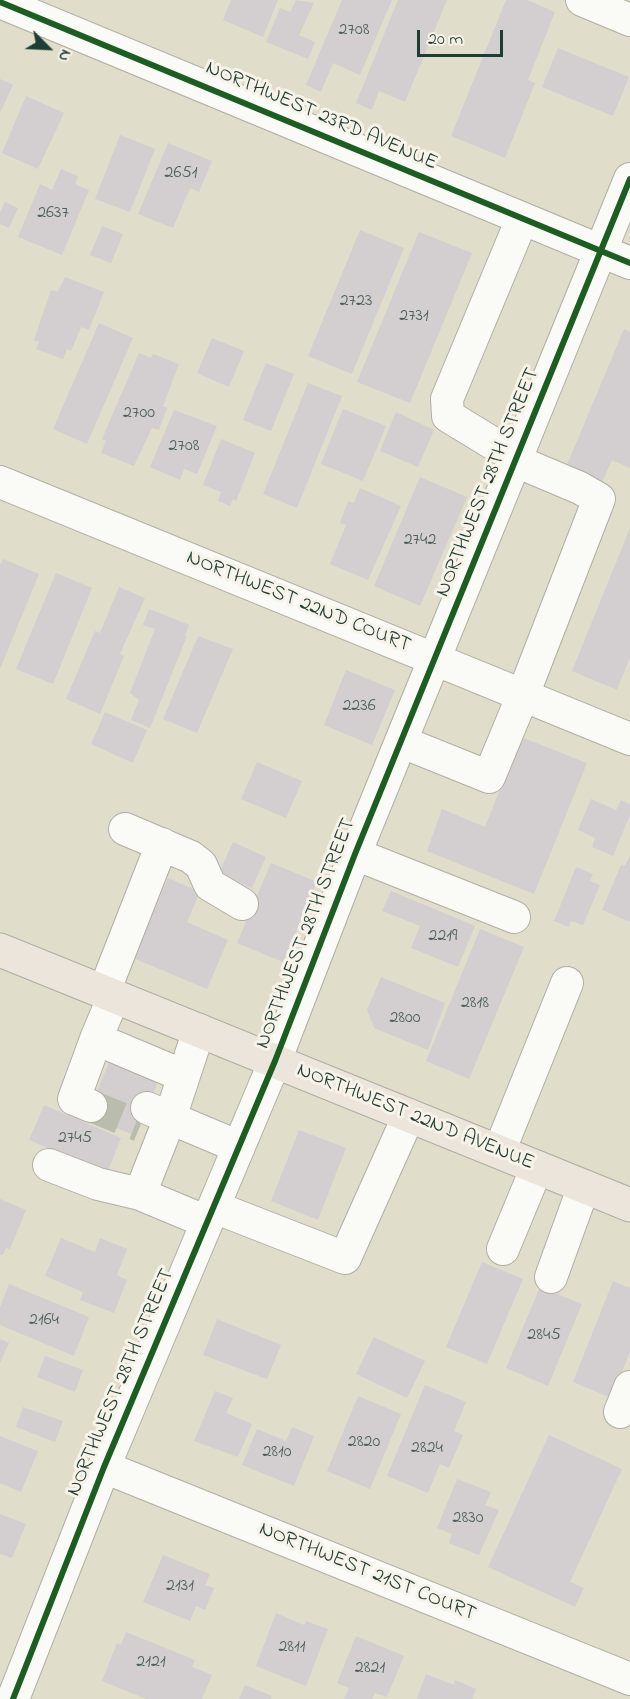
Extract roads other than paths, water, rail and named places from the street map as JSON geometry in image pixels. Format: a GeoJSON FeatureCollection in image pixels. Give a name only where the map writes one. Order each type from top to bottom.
{"type":"FeatureCollection","features":[{"type":"Feature","properties":{"kind":"main road","name":"NORTHWEST 22ND AVENUE"},"geometry":{"type":"LineString","coordinates":[[0,950],[630,1205]]}},
{"type":"Feature","properties":{"kind":"street"},"geometry":{"type":"LineString","coordinates":[[582,0],[630,20]]}},
{"type":"Feature","properties":{"kind":"street","name":"NORTHWEST 23RD AVENUE"},"geometry":{"type":"LineString","coordinates":[[0,2],[630,263]]}},
{"type":"Feature","properties":{"kind":"street","name":"NORTHWEST 28TH STREET"},"geometry":{"type":"LineString","coordinates":[[13,1699],[104,1467],[275,1061],[355,854],[436,660],[630,179]]}},
{"type":"Feature","properties":{"kind":"street"},"geometry":{"type":"LineString","coordinates":[[402,741],[489,777],[599,499],[517,459],[448,416],[447,399],[522,219]]}},
{"type":"Feature","properties":{"kind":"street","name":"NORTHWEST 22ND COURT"},"geometry":{"type":"LineString","coordinates":[[0,482],[630,739]]}},
{"type":"Feature","properties":{"kind":"street"},"geometry":{"type":"LineString","coordinates":[[125,829],[191,857],[201,865],[210,885],[242,904]]}},
{"type":"Feature","properties":{"kind":"street"},"geometry":{"type":"LineString","coordinates":[[91,1091],[96,1039],[109,994],[162,844]]}},
{"type":"Feature","properties":{"kind":"street"},"geometry":{"type":"LineString","coordinates":[[355,854],[514,917]]}},
{"type":"Feature","properties":{"kind":"street"},"geometry":{"type":"LineString","coordinates":[[499,1152],[567,983]]}},
{"type":"Feature","properties":{"kind":"street"},"geometry":{"type":"LineString","coordinates":[[140,1194],[155,1122],[184,1076],[199,1030]]}},
{"type":"Feature","properties":{"kind":"street"},"geometry":{"type":"LineString","coordinates":[[96,1039],[184,1076]]}},
{"type":"Feature","properties":{"kind":"street"},"geometry":{"type":"LineString","coordinates":[[49,1165],[98,1184],[211,1215],[345,1258],[409,1115]]}},
{"type":"Feature","properties":{"kind":"street"},"geometry":{"type":"LineString","coordinates":[[155,1122],[239,1147]]}},
{"type":"Feature","properties":{"kind":"street"},"geometry":{"type":"LineString","coordinates":[[503,1249],[537,1167]]}},
{"type":"Feature","properties":{"kind":"street"},"geometry":{"type":"LineString","coordinates":[[552,1277],[584,1186]]}},
{"type":"Feature","properties":{"kind":"street","name":"NORTHWEST 21ST COURT"},"geometry":{"type":"LineString","coordinates":[[104,1467],[630,1679]]}},
{"type":"Feature","properties":{"kind":"tunnel"},"geometry":{"type":"LineString","coordinates":[[91,1106],[140,1126]]}}]}
